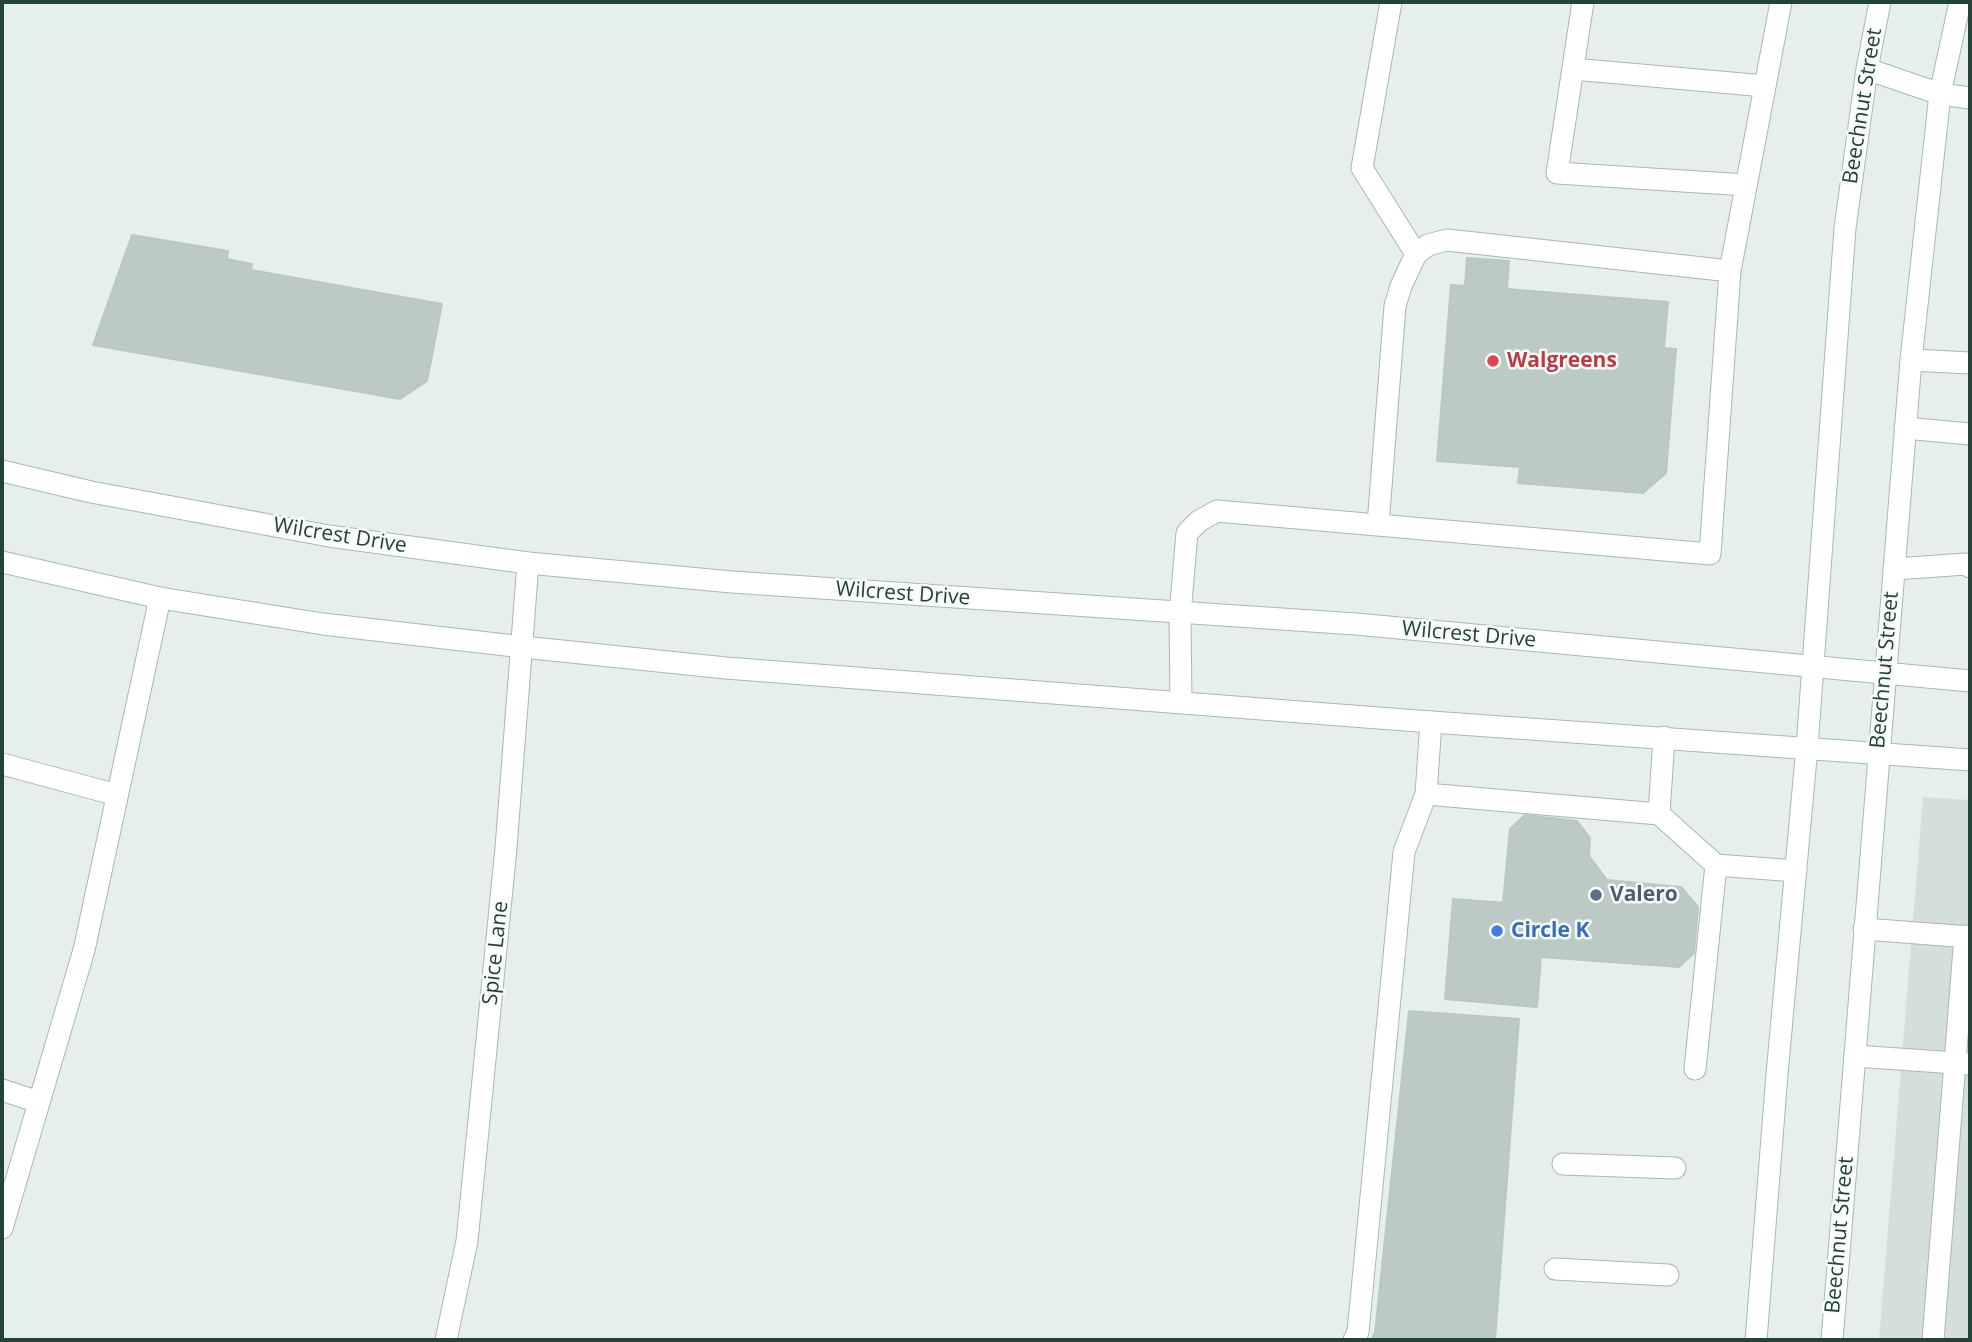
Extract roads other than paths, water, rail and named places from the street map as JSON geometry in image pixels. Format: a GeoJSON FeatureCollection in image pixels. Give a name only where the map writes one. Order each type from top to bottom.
{"type":"FeatureCollection","features":[{"type":"Feature","properties":{"kind":"main road"},"geometry":{"type":"LineString","coordinates":[[1391,2],[1362,168],[1416,254]]}},
{"type":"Feature","properties":{"kind":"main road"},"geometry":{"type":"LineString","coordinates":[[1583,2],[1557,173],[1746,185]]}},
{"type":"Feature","properties":{"kind":"main road"},"geometry":{"type":"LineString","coordinates":[[1181,703],[1180,614],[1187,533],[1199,521],[1217,511],[1710,554],[1730,271],[1781,2]]}},
{"type":"Feature","properties":{"kind":"main road","name":"Beechnut Street"},"geometry":{"type":"LineString","coordinates":[[1756,1340],[1807,747],[1845,228],[1867,69],[1880,2]]}},
{"type":"Feature","properties":{"kind":"main road","name":"Beechnut Street"},"geometry":{"type":"LineString","coordinates":[[1832,1340],[1911,359],[1940,94],[1959,2]]}},
{"type":"Feature","properties":{"kind":"main road"},"geometry":{"type":"LineString","coordinates":[[1573,69],[1765,86]]}},
{"type":"Feature","properties":{"kind":"main road"},"geometry":{"type":"LineString","coordinates":[[1867,69],[1940,94],[1970,97]]}},
{"type":"Feature","properties":{"kind":"main road"},"geometry":{"type":"LineString","coordinates":[[1378,525],[1395,306],[1416,254],[1428,245],[1447,240],[1730,271]]}},
{"type":"Feature","properties":{"kind":"main road"},"geometry":{"type":"LineString","coordinates":[[1911,359],[1970,363]]}},
{"type":"Feature","properties":{"kind":"main road"},"geometry":{"type":"LineString","coordinates":[[1905,428],[1970,434]]}},
{"type":"Feature","properties":{"kind":"main road","name":"Wilcrest Drive"},"geometry":{"type":"LineString","coordinates":[[2,471],[91,492],[318,534],[528,563],[732,582],[1356,624],[1970,681]]}},
{"type":"Feature","properties":{"kind":"main road"},"geometry":{"type":"LineString","coordinates":[[2,562],[160,598],[323,624],[726,668],[1970,760]]}},
{"type":"Feature","properties":{"kind":"main road","name":"Spice Lane"},"geometry":{"type":"LineString","coordinates":[[446,1340],[467,1241],[506,848],[528,563]]}},
{"type":"Feature","properties":{"kind":"main road"},"geometry":{"type":"LineString","coordinates":[[1894,569],[1966,564],[1970,567]]}},
{"type":"Feature","properties":{"kind":"main road"},"geometry":{"type":"LineString","coordinates":[[2,1228],[84,950],[160,598]]}},
{"type":"Feature","properties":{"kind":"main road"},"geometry":{"type":"LineString","coordinates":[[1354,1340],[1358,1332],[1404,852],[1426,794],[1431,722]]}},
{"type":"Feature","properties":{"kind":"main road"},"geometry":{"type":"LineString","coordinates":[[1659,814],[1664,737]]}},
{"type":"Feature","properties":{"kind":"main road"},"geometry":{"type":"LineString","coordinates":[[2,764],[117,795]]}},
{"type":"Feature","properties":{"kind":"main road"},"geometry":{"type":"LineString","coordinates":[[1426,794],[1659,814],[1716,865],[1796,871]]}},
{"type":"Feature","properties":{"kind":"main road"},"geometry":{"type":"LineString","coordinates":[[1695,1069],[1716,865]]}},
{"type":"Feature","properties":{"kind":"main road"},"geometry":{"type":"LineString","coordinates":[[1864,929],[1967,937],[1962,1063],[1933,1340]]}},
{"type":"Feature","properties":{"kind":"main road"},"geometry":{"type":"LineString","coordinates":[[1854,1056],[1962,1063]]}},
{"type":"Feature","properties":{"kind":"main road"},"geometry":{"type":"LineString","coordinates":[[2,1090],[39,1102]]}},
{"type":"Feature","properties":{"kind":"main road"},"geometry":{"type":"LineString","coordinates":[[1563,1164],[1675,1168]]}},
{"type":"Feature","properties":{"kind":"main road"},"geometry":{"type":"LineString","coordinates":[[1555,1269],[1668,1275]]}},
{"type":"Feature","properties":{"kind":"place","name":"Walgreens"},"geometry":{"type":"Point","coordinates":[1493,361]}},
{"type":"Feature","properties":{"kind":"place","name":"Valero"},"geometry":{"type":"Point","coordinates":[1596,895]}},
{"type":"Feature","properties":{"kind":"place","name":"Circle K"},"geometry":{"type":"Point","coordinates":[1497,931]}}]}
